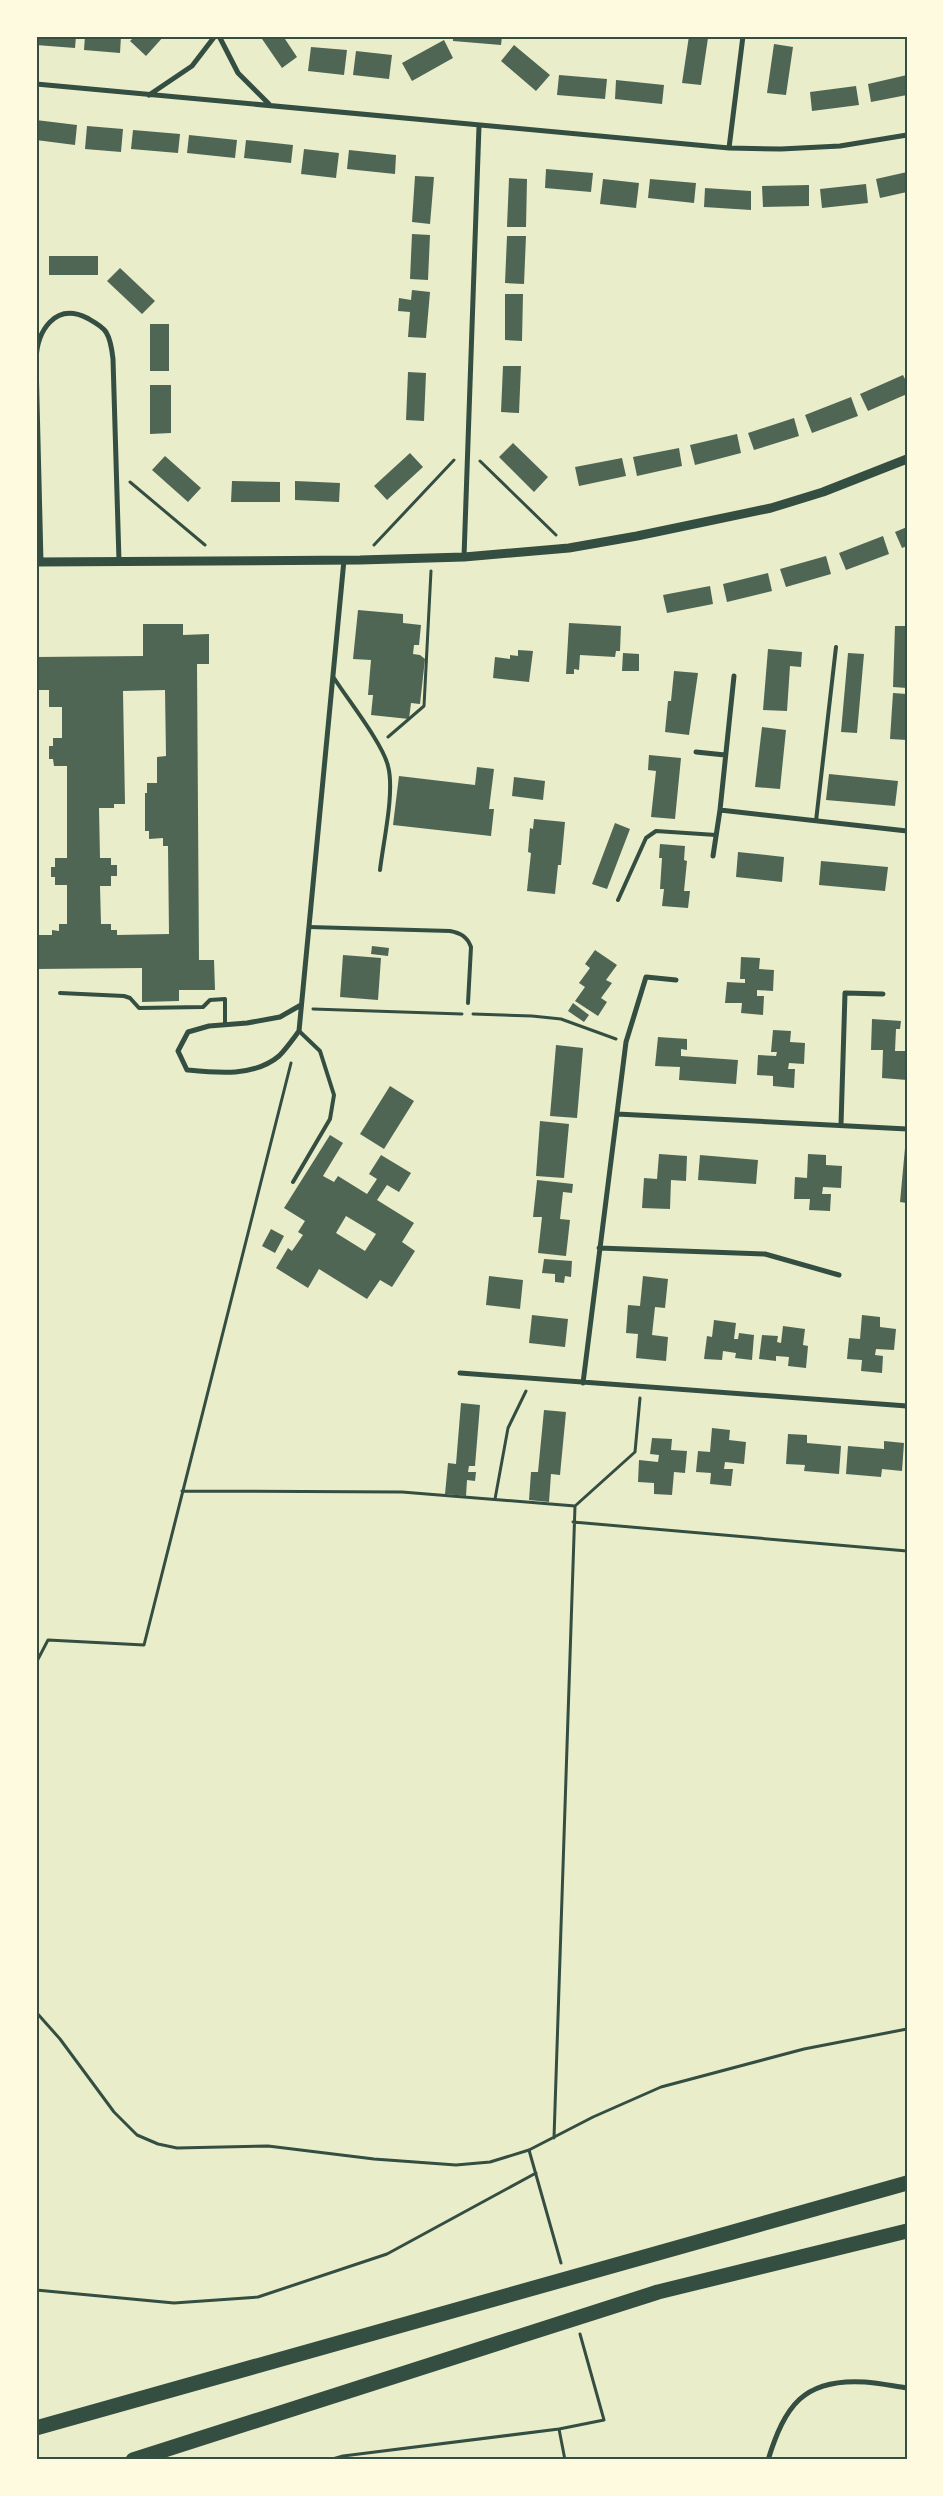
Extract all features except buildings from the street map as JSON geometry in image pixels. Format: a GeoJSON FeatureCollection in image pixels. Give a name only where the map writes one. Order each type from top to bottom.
{"type":"FeatureCollection","features":[{"type":"Feature","properties":{"kind":"highway"},"geometry":{"type":"LineString","coordinates":[[36,2428],[907,2183]]}},
{"type":"Feature","properties":{"kind":"highway"},"geometry":{"type":"LineString","coordinates":[[133,2460],[658,2292],[907,2230]]}},
{"type":"Feature","properties":{"kind":"street"},"geometry":{"type":"LineString","coordinates":[[149,95],[192,66],[215,36]]}},
{"type":"Feature","properties":{"kind":"street"},"geometry":{"type":"LineString","coordinates":[[219,36],[238,73],[269,105]]}},
{"type":"Feature","properties":{"kind":"street"},"geometry":{"type":"LineString","coordinates":[[729,148],[743,36]]}},
{"type":"Feature","properties":{"kind":"street"},"geometry":{"type":"LineString","coordinates":[[36,84],[729,148],[781,150],[840,146],[907,135]]}},
{"type":"Feature","properties":{"kind":"street"},"geometry":{"type":"LineString","coordinates":[[464,557],[479,126]]}},
{"type":"Feature","properties":{"kind":"street"},"geometry":{"type":"LineString","coordinates":[[119,561],[118,472],[113,359],[106,333],[97,323],[75,313],[59,315],[40,334],[36,360],[39,562],[432,558],[569,548],[638,536],[771,508],[823,492],[907,459]]}},
{"type":"Feature","properties":{"kind":"street"},"geometry":{"type":"LineString","coordinates":[[301,1004],[280,1017],[209,1026],[188,1032],[178,1051],[187,1070],[222,1073],[250,1070],[278,1056],[299,1032],[344,560]]}},
{"type":"Feature","properties":{"kind":"street"},"geometry":{"type":"LineString","coordinates":[[713,856],[720,810],[734,676]]}},
{"type":"Feature","properties":{"kind":"street"},"geometry":{"type":"LineString","coordinates":[[696,752],[725,755]]}},
{"type":"Feature","properties":{"kind":"street"},"geometry":{"type":"LineString","coordinates":[[720,810],[907,831]]}},
{"type":"Feature","properties":{"kind":"street"},"geometry":{"type":"LineString","coordinates":[[583,1383],[626,1042],[646,977],[676,980]]}},
{"type":"Feature","properties":{"kind":"street"},"geometry":{"type":"LineString","coordinates":[[841,1125],[845,993],[883,994]]}},
{"type":"Feature","properties":{"kind":"street"},"geometry":{"type":"LineString","coordinates":[[617,1114],[907,1129]]}},
{"type":"Feature","properties":{"kind":"street"},"geometry":{"type":"LineString","coordinates":[[599,1248],[766,1254],[839,1275]]}},
{"type":"Feature","properties":{"kind":"street"},"geometry":{"type":"LineString","coordinates":[[460,1373],[907,1406]]}},
{"type":"Feature","properties":{"kind":"street"},"geometry":{"type":"LineString","coordinates":[[768,2460],[782,2420],[795,2402],[811,2390],[830,2383],[851,2381],[907,2388]]}},
{"type":"Feature","properties":{"kind":"lane"},"geometry":{"type":"LineString","coordinates":[[816,821],[836,647]]}},
{"type":"Feature","properties":{"kind":"lane"},"geometry":{"type":"LineString","coordinates":[[334,678],[378,746],[388,766],[390,781],[380,870]]}},
{"type":"Feature","properties":{"kind":"lane"},"geometry":{"type":"LineString","coordinates":[[618,900],[646,838],[656,831],[716,835]]}},
{"type":"Feature","properties":{"kind":"lane"},"geometry":{"type":"LineString","coordinates":[[309,927],[450,930],[458,933],[468,939],[471,946],[468,1003]]}},
{"type":"Feature","properties":{"kind":"lane"},"geometry":{"type":"LineString","coordinates":[[60,992],[124,996],[130,998],[139,1008],[203,1007],[210,1000],[225,999],[224,1025]]}},
{"type":"Feature","properties":{"kind":"lane"},"geometry":{"type":"LineString","coordinates":[[293,1182],[330,1119],[334,1095],[320,1051],[299,1032]]}},
{"type":"Feature","properties":{"kind":"path"},"geometry":{"type":"LineString","coordinates":[[118,472],[222,560]]}},
{"type":"Feature","properties":{"kind":"path"},"geometry":{"type":"LineString","coordinates":[[378,746],[424,706],[432,558]]}},
{"type":"Feature","properties":{"kind":"path"},"geometry":{"type":"LineString","coordinates":[[36,1663],[48,1640],[144,1645],[299,1032]]}},
{"type":"Feature","properties":{"kind":"path"},"geometry":{"type":"LineString","coordinates":[[495,1499],[508,1428],[520,1400],[534,1379]]}},
{"type":"Feature","properties":{"kind":"path"},"geometry":{"type":"LineString","coordinates":[[554,2138],[574,1506],[635,1452],[641,1387]]}},
{"type":"Feature","properties":{"kind":"path"},"geometry":{"type":"LineString","coordinates":[[182,1491],[402,1492],[574,1506]]}},
{"type":"Feature","properties":{"kind":"path"},"geometry":{"type":"LineString","coordinates":[[573,1522],[907,1551]]}},
{"type":"Feature","properties":{"kind":"path"},"geometry":{"type":"LineString","coordinates":[[36,2012],[60,2039],[114,2112],[137,2135],[158,2144],[176,2148],[268,2146],[374,2159],[456,2165],[490,2162],[529,2150],[593,2117],[661,2087],[804,2049],[907,2029]]}},
{"type":"Feature","properties":{"kind":"path"},"geometry":{"type":"LineString","coordinates":[[529,2150],[562,2266]]}},
{"type":"Feature","properties":{"kind":"path"},"geometry":{"type":"LineString","coordinates":[[36,2290],[174,2303],[258,2297],[387,2254],[536,2173]]}},
{"type":"Feature","properties":{"kind":"path"},"geometry":{"type":"LineString","coordinates":[[329,2460],[343,2456],[559,2429],[604,2420],[580,2331]]}},
{"type":"Feature","properties":{"kind":"path"},"geometry":{"type":"LineString","coordinates":[[559,2429],[565,2460]]}}]}
